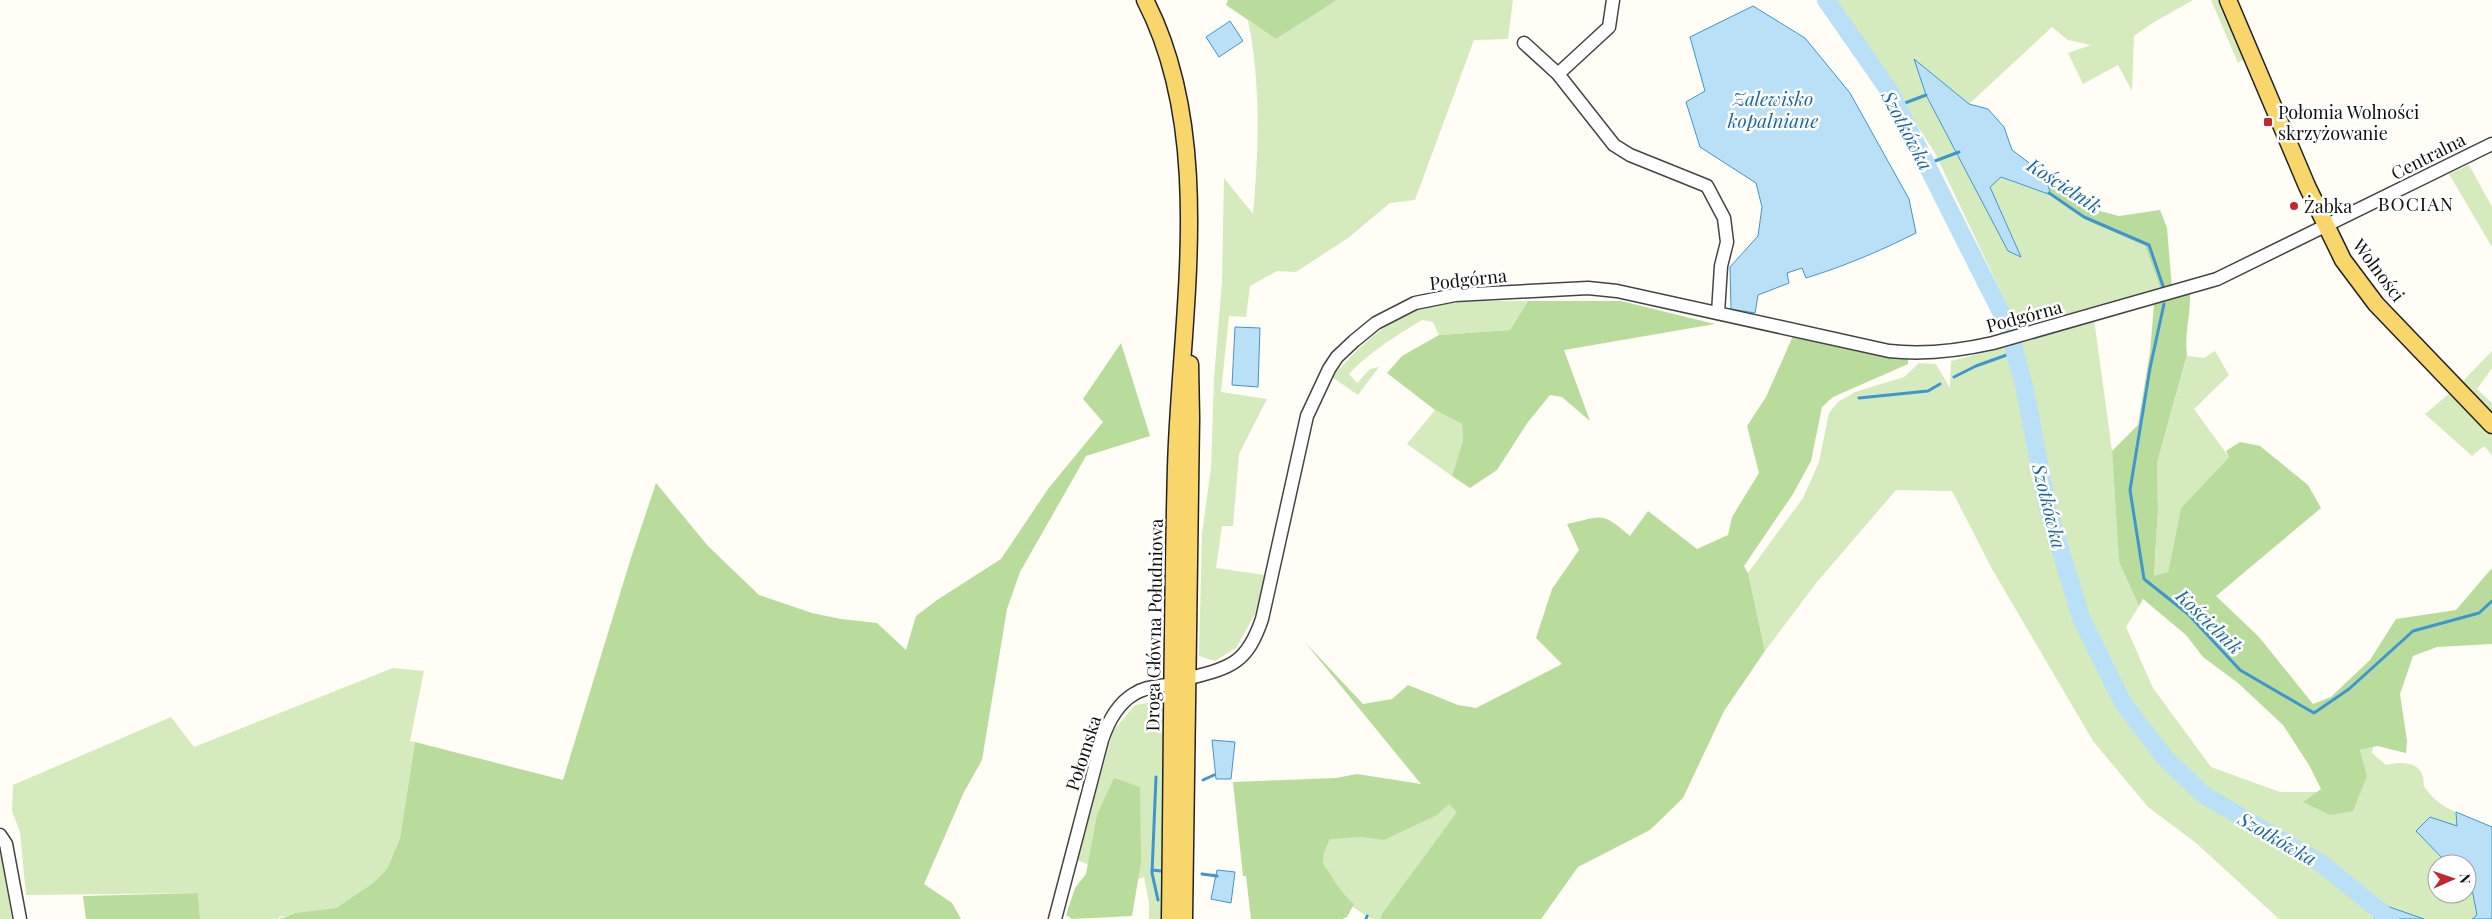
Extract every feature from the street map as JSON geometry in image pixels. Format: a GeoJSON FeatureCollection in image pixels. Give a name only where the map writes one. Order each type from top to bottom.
{"type":"FeatureCollection","features":[{"type":"Feature","properties":{"kind":"main road","name":"Droga Główna Południowa"},"geometry":{"type":"LineString","coordinates":[[1144,0],[1157,27],[1174,75],[1183,128],[1187,206],[1186,331],[1190,364],[1191,418],[1170,919]]}},
{"type":"Feature","properties":{"kind":"main road","name":"Wolności"},"geometry":{"type":"LineString","coordinates":[[2228,0],[2326,226],[2343,260],[2376,304],[2492,426]]}},
{"type":"Feature","properties":{"kind":"main road","name":"Droga Główna Południowa"},"geometry":{"type":"LineString","coordinates":[[1180,681],[1184,919]]}},
{"type":"Feature","properties":{"kind":"street"},"geometry":{"type":"LineString","coordinates":[[1558,74],[1608,27],[1613,0]]}},
{"type":"Feature","properties":{"kind":"street"},"geometry":{"type":"LineString","coordinates":[[1524,43],[1558,74],[1614,145],[1630,155],[1707,186],[1724,218],[1727,242],[1720,266],[1718,313]]}},
{"type":"Feature","properties":{"kind":"street","name":"Centralna"},"geometry":{"type":"LineString","coordinates":[[2326,226],[2492,144]]}},
{"type":"Feature","properties":{"kind":"street","name":"Podgórna"},"geometry":{"type":"LineString","coordinates":[[1273,567],[1307,416],[1315,395],[1337,357],[1376,323],[1415,303],[1455,294],[1588,288],[1617,291],[1889,352],[1912,354],[1959,351],[2217,279],[2326,226]]}},
{"type":"Feature","properties":{"kind":"street","name":"Połomska"},"geometry":{"type":"LineString","coordinates":[[1055,919],[1102,740],[1112,716],[1134,693],[1219,672],[1233,664],[1244,654],[1258,629],[1273,567]]}},
{"type":"Feature","properties":{"kind":"street"},"geometry":{"type":"LineString","coordinates":[[0,835],[6,844],[20,919]]}},
{"type":"Feature","properties":{"kind":"green space"},"geometry":{"type":"Polygon","coordinates":[[[1228,0],[1337,0],[1276,39],[1226,5],[1228,0]]]}},
{"type":"Feature","properties":{"kind":"green space"},"geometry":{"type":"Polygon","coordinates":[[[1337,0],[1513,0],[1508,39],[1474,40],[1415,200],[1390,203],[1348,238],[1296,272],[1277,271],[1250,286],[1246,317],[1229,316],[1221,392],[1267,399],[1239,454],[1233,526],[1222,526],[1216,568],[1265,575],[1255,614],[1236,648],[1215,661],[1199,656],[1202,533],[1211,468],[1214,378],[1222,282],[1224,178],[1253,214],[1258,117],[1255,68],[1248,20],[1276,39],[1337,0]]]}},
{"type":"Feature","properties":{"kind":"green space"},"geometry":{"type":"Polygon","coordinates":[[[1836,0],[2193,0],[2134,36],[2132,91],[2118,65],[2083,84],[2068,53],[2091,45],[2068,40],[2052,27],[1969,104],[1914,60],[1926,95],[2008,251],[2021,257],[1990,187],[2000,177],[2047,194],[2090,222],[2145,246],[2160,287],[2156,295],[2056,319],[2016,317],[2009,309],[1935,153],[1836,0]]]}},
{"type":"Feature","properties":{"kind":"green space"},"geometry":{"type":"Polygon","coordinates":[[[2211,0],[2221,0],[2244,59],[2238,63],[2211,0]]]}},
{"type":"Feature","properties":{"kind":"green space"},"geometry":{"type":"Polygon","coordinates":[[[2469,165],[2492,207],[2492,247],[2449,174],[2469,165]]]}},
{"type":"Feature","properties":{"kind":"green space"},"geometry":{"type":"Polygon","coordinates":[[[2047,183],[2100,211],[2119,216],[2160,210],[2167,228],[2172,287],[2156,295],[2160,287],[2145,246],[2090,222],[2051,195],[2047,183]]]}},
{"type":"Feature","properties":{"kind":"green space"},"geometry":{"type":"Polygon","coordinates":[[[2190,292],[2186,339],[2187,355],[2157,463],[2158,510],[2154,576],[2168,572],[2181,508],[2229,457],[2226,451],[2240,442],[2260,446],[2308,485],[2321,508],[2216,596],[2259,637],[2313,704],[2331,697],[2370,660],[2396,619],[2456,610],[2492,568],[2492,644],[2437,647],[2413,656],[2400,694],[2407,741],[2406,753],[2377,746],[2360,750],[2367,776],[2353,811],[2330,815],[2303,802],[2321,789],[2309,765],[2283,725],[2238,683],[2203,657],[2186,635],[2143,599],[2139,606],[2119,562],[2112,451],[2138,425],[2150,352],[2154,305],[2190,292]]]}},
{"type":"Feature","properties":{"kind":"green space"},"geometry":{"type":"Polygon","coordinates":[[[1528,301],[1510,330],[1439,335],[1433,322],[1422,320],[1374,351],[1349,374],[1357,383],[1370,369],[1379,367],[1358,395],[1332,377],[1373,336],[1409,312],[1447,304],[1528,301]]]}},
{"type":"Feature","properties":{"kind":"green space"},"geometry":{"type":"Polygon","coordinates":[[[1528,301],[1621,301],[1715,324],[1564,350],[1590,421],[1562,397],[1550,395],[1528,422],[1497,470],[1470,488],[1452,476],[1463,440],[1462,424],[1435,410],[1387,373],[1402,356],[1439,335],[1510,330],[1528,301]]]}},
{"type":"Feature","properties":{"kind":"green space"},"geometry":{"type":"Polygon","coordinates":[[[2094,319],[2112,451],[2119,562],[2139,606],[2126,627],[2153,688],[2211,767],[2280,792],[2317,792],[2303,802],[2367,776],[2360,750],[2373,747],[2372,753],[2386,765],[2402,763],[2413,765],[2421,771],[2424,787],[2428,792],[2439,802],[2456,812],[2457,826],[2416,831],[2438,854],[2427,854],[2427,904],[2475,904],[2477,915],[2472,919],[2424,919],[2381,905],[2388,917],[2371,910],[2375,919],[2279,919],[2196,843],[2148,807],[2093,741],[1992,569],[1952,491],[1896,490],[1817,582],[1765,651],[1748,573],[1803,498],[1819,462],[1829,413],[1838,402],[1855,392],[1904,377],[1919,363],[1936,364],[1950,388],[1951,361],[2010,346],[2094,319]]]}},
{"type":"Feature","properties":{"kind":"green space"},"geometry":{"type":"Polygon","coordinates":[[[1793,336],[1908,359],[1908,364],[1833,397],[1822,407],[1811,461],[1793,494],[1744,566],[1748,573],[1765,651],[1724,711],[1683,798],[1650,830],[1578,867],[1541,919],[1381,919],[1382,914],[1457,812],[1449,804],[1437,815],[1384,840],[1361,837],[1330,839],[1324,852],[1323,864],[1341,890],[1354,904],[1347,917],[1342,919],[1251,919],[1246,876],[1243,876],[1233,782],[1336,778],[1357,774],[1421,784],[1304,641],[1363,704],[1392,699],[1408,685],[1458,705],[1476,708],[1562,664],[1536,638],[1552,589],[1579,550],[1567,524],[1595,518],[1607,519],[1630,536],[1648,511],[1697,549],[1728,535],[1732,517],[1759,473],[1747,426],[1766,397],[1793,336]]]}},
{"type":"Feature","properties":{"kind":"green space"},"geometry":{"type":"Polygon","coordinates":[[[1121,343],[1150,436],[1086,456],[1020,572],[1007,609],[982,760],[964,792],[924,884],[952,903],[961,919],[279,919],[296,913],[336,908],[373,883],[387,869],[400,838],[415,742],[563,780],[630,561],[656,483],[708,546],[759,595],[812,613],[841,619],[877,623],[906,650],[916,616],[937,600],[1001,559],[1048,489],[1103,422],[1083,399],[1121,343]]]}},
{"type":"Feature","properties":{"kind":"green space"},"geometry":{"type":"Polygon","coordinates":[[[2215,351],[2229,375],[2194,409],[2229,457],[2181,508],[2168,572],[2154,577],[2158,510],[2157,463],[2187,356],[2204,358],[2215,351]]]}},
{"type":"Feature","properties":{"kind":"green space"},"geometry":{"type":"Polygon","coordinates":[[[2492,351],[2492,368],[2477,389],[2492,403],[2492,417],[2463,381],[2492,351]]]}},
{"type":"Feature","properties":{"kind":"green space"},"geometry":{"type":"Polygon","coordinates":[[[2451,392],[2492,436],[2492,455],[2484,446],[2472,456],[2425,414],[2451,392]]]}},
{"type":"Feature","properties":{"kind":"green space"},"geometry":{"type":"Polygon","coordinates":[[[1435,410],[1462,424],[1463,440],[1452,476],[1407,444],[1435,410]]]}},
{"type":"Feature","properties":{"kind":"green space"},"geometry":{"type":"Polygon","coordinates":[[[393,668],[424,671],[410,741],[415,742],[400,838],[387,869],[373,883],[336,908],[279,917],[279,919],[200,919],[198,893],[26,895],[20,832],[12,811],[13,785],[171,717],[194,747],[393,668]]]}},
{"type":"Feature","properties":{"kind":"green space"},"geometry":{"type":"Polygon","coordinates":[[[1153,702],[1165,711],[1164,919],[1149,919],[1149,903],[1144,877],[1132,882],[1077,860],[1113,731],[1135,705],[1153,702]]]}},
{"type":"Feature","properties":{"kind":"green space"},"geometry":{"type":"Polygon","coordinates":[[[1114,778],[1140,787],[1141,862],[1132,916],[1072,919],[1066,915],[1075,888],[1086,874],[1097,815],[1114,778]]]}},
{"type":"Feature","properties":{"kind":"green space"},"geometry":{"type":"Polygon","coordinates":[[[1454,792],[1476,796],[1396,919],[1371,919],[1345,902],[1323,873],[1318,853],[1325,833],[1454,792]]]}},
{"type":"Feature","properties":{"kind":"green space"},"geometry":{"type":"Polygon","coordinates":[[[1,856],[12,919],[0,919],[1,856]]]}},
{"type":"Feature","properties":{"kind":"green space"},"geometry":{"type":"Polygon","coordinates":[[[198,893],[200,919],[86,919],[83,896],[198,893]]]}},
{"type":"Feature","properties":{"kind":"water","name":"Zalewisko kopalniane"},"geometry":{"type":"Polygon","coordinates":[[[1753,6],[1805,38],[1850,93],[1909,199],[1916,233],[1862,258],[1806,278],[1802,268],[1787,273],[1789,283],[1758,295],[1755,313],[1731,309],[1730,267],[1758,236],[1762,207],[1756,183],[1700,147],[1686,102],[1705,91],[1690,37],[1753,6]]]}},
{"type":"Feature","properties":{"kind":"water"},"geometry":{"type":"Polygon","coordinates":[[[1230,21],[1243,41],[1219,57],[1206,37],[1230,21]]]}},
{"type":"Feature","properties":{"kind":"water"},"geometry":{"type":"Polygon","coordinates":[[[1914,59],[1969,104],[1988,109],[2004,127],[2012,150],[2028,162],[2047,182],[2051,195],[2001,177],[1990,187],[2021,257],[2008,251],[1926,95],[1914,59]]]}},
{"type":"Feature","properties":{"kind":"water"},"geometry":{"type":"Polygon","coordinates":[[[1235,327],[1260,328],[1258,387],[1232,385],[1235,327]]]}},
{"type":"Feature","properties":{"kind":"water"},"geometry":{"type":"Polygon","coordinates":[[[1212,740],[1235,742],[1231,779],[1216,779],[1212,740]]]}},
{"type":"Feature","properties":{"kind":"water"},"geometry":{"type":"Polygon","coordinates":[[[2456,812],[2492,827],[2492,919],[2472,919],[2477,915],[2475,904],[2477,904],[2477,854],[2438,854],[2416,831],[2430,817],[2457,826],[2456,812]]]}},
{"type":"Feature","properties":{"kind":"water"},"geometry":{"type":"Polygon","coordinates":[[[1217,870],[1235,872],[1231,903],[1211,899],[1217,870]]]}},
{"type":"Feature","properties":{"kind":"water"},"geometry":{"type":"Polygon","coordinates":[[[2381,904],[2424,919],[2375,919],[2371,909],[2387,917],[2381,904]]]}},
{"type":"Feature","properties":{"kind":"waterway","name":"Szotkówka"},"geometry":{"type":"LineString","coordinates":[[1826,0],[1890,92],[2007,324],[2024,385],[2047,505],[2081,618],[2123,703],[2165,758],[2204,795],[2322,864],[2390,919]]}},
{"type":"Feature","properties":{"kind":"waterway"},"geometry":{"type":"LineString","coordinates":[[1897,106],[1926,95]]}},
{"type":"Feature","properties":{"kind":"waterway","name":"Kościelnik"},"geometry":{"type":"LineString","coordinates":[[1927,164],[1959,152]]}},
{"type":"Feature","properties":{"kind":"waterway","name":"Kościelnik"},"geometry":{"type":"LineString","coordinates":[[2049,193],[2084,217],[2149,245],[2163,286]]}},
{"type":"Feature","properties":{"kind":"waterway","name":"Kościelnik"},"geometry":{"type":"LineString","coordinates":[[2164,304],[2150,368],[2130,490],[2144,579],[2188,614],[2240,670],[2314,713],[2349,689],[2413,631],[2479,613],[2492,601]]}},
{"type":"Feature","properties":{"kind":"waterway"},"geometry":{"type":"LineString","coordinates":[[1954,377],[1976,366],[2015,352]]}},
{"type":"Feature","properties":{"kind":"waterway"},"geometry":{"type":"LineString","coordinates":[[1859,398],[1928,391],[1940,384]]}},
{"type":"Feature","properties":{"kind":"waterway"},"geometry":{"type":"LineString","coordinates":[[1203,780],[1214,775]]}},
{"type":"Feature","properties":{"kind":"waterway"},"geometry":{"type":"LineString","coordinates":[[1156,777],[1152,873],[1158,900]]}},
{"type":"Feature","properties":{"kind":"waterway"},"geometry":{"type":"LineString","coordinates":[[1152,870],[1161,871]]}},
{"type":"Feature","properties":{"kind":"waterway"},"geometry":{"type":"LineString","coordinates":[[1202,874],[1217,876]]}},
{"type":"Feature","properties":{"kind":"place","name":"Połomia Wolności skrzyżowanie"},"geometry":{"type":"Point","coordinates":[2268,122]}},
{"type":"Feature","properties":{"kind":"place","name":"Żabka"},"geometry":{"type":"Point","coordinates":[2294,206]}},
{"type":"Feature","properties":{"kind":"district","name":"BOCIAN"},"geometry":{"type":"Point","coordinates":[2416,203]}}]}
